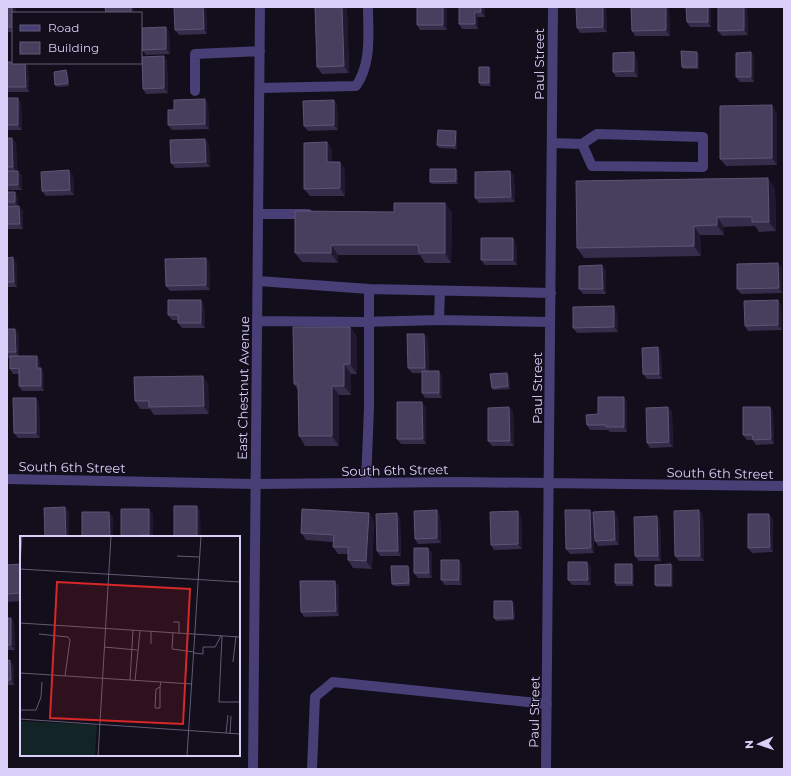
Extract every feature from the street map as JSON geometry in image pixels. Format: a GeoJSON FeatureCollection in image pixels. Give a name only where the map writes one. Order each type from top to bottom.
{"type":"FeatureCollection","features":[{"type":"Feature","properties":{"kind":"street","name":"East Chestnut Avenue"},"geometry":{"type":"LineString","coordinates":[[253,769],[260,7]]}},
{"type":"Feature","properties":{"kind":"street"},"geometry":{"type":"LineString","coordinates":[[260,88],[356,86],[362,78],[368,55],[368,7]]}},
{"type":"Feature","properties":{"kind":"street","name":"Paul Street"},"geometry":{"type":"LineString","coordinates":[[546,769],[553,7]]}},
{"type":"Feature","properties":{"kind":"street"},"geometry":{"type":"LineString","coordinates":[[195,91],[195,54],[260,52]]}},
{"type":"Feature","properties":{"kind":"street"},"geometry":{"type":"LineString","coordinates":[[552,143],[582,144],[597,134],[703,137],[703,166],[592,166],[582,144]]}},
{"type":"Feature","properties":{"kind":"street"},"geometry":{"type":"LineString","coordinates":[[258,214],[317,214]]}},
{"type":"Feature","properties":{"kind":"street"},"geometry":{"type":"LineString","coordinates":[[258,281],[369,289],[551,293]]}},
{"type":"Feature","properties":{"kind":"street"},"geometry":{"type":"LineString","coordinates":[[366,483],[369,407],[369,289]]}},
{"type":"Feature","properties":{"kind":"street"},"geometry":{"type":"LineString","coordinates":[[439,320],[440,291]]}},
{"type":"Feature","properties":{"kind":"street"},"geometry":{"type":"LineString","coordinates":[[257,321],[368,322],[439,320],[550,322]]}},
{"type":"Feature","properties":{"kind":"street","name":"South 6th Street"},"geometry":{"type":"LineString","coordinates":[[7,480],[256,484],[458,482],[784,486]]}},
{"type":"Feature","properties":{"kind":"street"},"geometry":{"type":"LineString","coordinates":[[312,769],[315,697],[332,682],[547,704]]}},
{"type":"Feature","properties":{"kind":"building"},"geometry":{"type":"Polygon","coordinates":[[[7,7],[12,7],[12,27],[7,27],[7,7]]]}},
{"type":"Feature","properties":{"kind":"building"},"geometry":{"type":"Polygon","coordinates":[[[105,7],[131,7],[131,12],[106,12],[105,7]]]}},
{"type":"Feature","properties":{"kind":"building"},"geometry":{"type":"Polygon","coordinates":[[[174,7],[203,7],[204,29],[175,30],[174,7]]]}},
{"type":"Feature","properties":{"kind":"building"},"geometry":{"type":"Polygon","coordinates":[[[315,7],[342,7],[344,66],[317,67],[315,7]]]}},
{"type":"Feature","properties":{"kind":"building"},"geometry":{"type":"Polygon","coordinates":[[[417,7],[443,7],[443,25],[417,25],[417,7]]]}},
{"type":"Feature","properties":{"kind":"building"},"geometry":{"type":"Polygon","coordinates":[[[459,7],[481,7],[481,12],[475,12],[475,24],[459,24],[459,7]]]}},
{"type":"Feature","properties":{"kind":"building"},"geometry":{"type":"Polygon","coordinates":[[[576,7],[603,7],[603,27],[577,28],[576,7]]]}},
{"type":"Feature","properties":{"kind":"building"},"geometry":{"type":"Polygon","coordinates":[[[631,7],[666,7],[666,30],[632,31],[631,7]]]}},
{"type":"Feature","properties":{"kind":"building"},"geometry":{"type":"Polygon","coordinates":[[[686,7],[708,7],[708,22],[687,22],[686,7]]]}},
{"type":"Feature","properties":{"kind":"building"},"geometry":{"type":"Polygon","coordinates":[[[718,7],[744,7],[744,30],[718,31],[718,7]]]}},
{"type":"Feature","properties":{"kind":"building"},"geometry":{"type":"Polygon","coordinates":[[[166,27],[166,49],[142,50],[142,28],[166,27]]]}},
{"type":"Feature","properties":{"kind":"building"},"geometry":{"type":"Polygon","coordinates":[[[681,51],[697,52],[697,67],[682,67],[681,51]]]}},
{"type":"Feature","properties":{"kind":"building"},"geometry":{"type":"Polygon","coordinates":[[[634,52],[634,71],[613,72],[613,53],[634,52]]]}},
{"type":"Feature","properties":{"kind":"building"},"geometry":{"type":"Polygon","coordinates":[[[751,52],[751,77],[736,77],[736,53],[751,52]]]}},
{"type":"Feature","properties":{"kind":"building"},"geometry":{"type":"Polygon","coordinates":[[[164,56],[164,88],[143,89],[142,57],[164,56]]]}},
{"type":"Feature","properties":{"kind":"building"},"geometry":{"type":"Polygon","coordinates":[[[7,62],[12,62],[12,64],[25,64],[26,87],[7,87],[7,62]]]}},
{"type":"Feature","properties":{"kind":"building"},"geometry":{"type":"Polygon","coordinates":[[[479,67],[489,67],[489,83],[479,83],[479,67]]]}},
{"type":"Feature","properties":{"kind":"building"},"geometry":{"type":"Polygon","coordinates":[[[66,70],[68,83],[55,85],[54,72],[66,70]]]}},
{"type":"Feature","properties":{"kind":"building"},"geometry":{"type":"Polygon","coordinates":[[[7,98],[18,98],[18,125],[7,125],[7,98]]]}},
{"type":"Feature","properties":{"kind":"building"},"geometry":{"type":"Polygon","coordinates":[[[205,99],[205,124],[168,125],[168,110],[174,110],[174,100],[205,99]]]}},
{"type":"Feature","properties":{"kind":"building"},"geometry":{"type":"Polygon","coordinates":[[[334,100],[334,125],[304,126],[303,101],[334,100]]]}},
{"type":"Feature","properties":{"kind":"building"},"geometry":{"type":"Polygon","coordinates":[[[772,105],[772,158],[720,159],[720,106],[772,105]]]}},
{"type":"Feature","properties":{"kind":"building"},"geometry":{"type":"Polygon","coordinates":[[[438,130],[456,131],[455,146],[437,145],[438,130]]]}},
{"type":"Feature","properties":{"kind":"building"},"geometry":{"type":"Polygon","coordinates":[[[7,138],[12,138],[13,167],[7,167],[7,138]]]}},
{"type":"Feature","properties":{"kind":"building"},"geometry":{"type":"Polygon","coordinates":[[[205,139],[206,162],[171,163],[170,140],[205,139]]]}},
{"type":"Feature","properties":{"kind":"building"},"geometry":{"type":"Polygon","coordinates":[[[327,142],[327,162],[340,162],[340,188],[304,189],[304,143],[327,142]]]}},
{"type":"Feature","properties":{"kind":"building"},"geometry":{"type":"Polygon","coordinates":[[[430,169],[456,169],[456,181],[430,182],[430,169]]]}},
{"type":"Feature","properties":{"kind":"building"},"geometry":{"type":"Polygon","coordinates":[[[69,170],[70,190],[42,191],[41,172],[69,170]]]}},
{"type":"Feature","properties":{"kind":"building"},"geometry":{"type":"Polygon","coordinates":[[[7,171],[18,171],[18,185],[7,185],[7,171]]]}},
{"type":"Feature","properties":{"kind":"building"},"geometry":{"type":"Polygon","coordinates":[[[510,171],[511,197],[475,198],[475,172],[510,171]]]}},
{"type":"Feature","properties":{"kind":"building"},"geometry":{"type":"Polygon","coordinates":[[[768,178],[769,222],[752,222],[752,217],[717,217],[717,225],[694,226],[694,246],[577,248],[576,181],[768,178]]]}},
{"type":"Feature","properties":{"kind":"building"},"geometry":{"type":"Polygon","coordinates":[[[7,192],[15,192],[15,202],[7,202],[7,192]]]}},
{"type":"Feature","properties":{"kind":"building"},"geometry":{"type":"Polygon","coordinates":[[[394,203],[445,203],[445,253],[419,253],[418,245],[331,245],[331,253],[295,253],[295,211],[394,212],[394,203]]]}},
{"type":"Feature","properties":{"kind":"building"},"geometry":{"type":"Polygon","coordinates":[[[19,206],[20,224],[7,224],[7,207],[19,206]]]}},
{"type":"Feature","properties":{"kind":"building"},"geometry":{"type":"Polygon","coordinates":[[[481,238],[513,238],[513,260],[481,260],[481,238]]]}},
{"type":"Feature","properties":{"kind":"building"},"geometry":{"type":"Polygon","coordinates":[[[13,257],[14,282],[7,282],[7,258],[13,257]]]}},
{"type":"Feature","properties":{"kind":"building"},"geometry":{"type":"Polygon","coordinates":[[[206,258],[206,285],[166,286],[165,259],[206,258]]]}},
{"type":"Feature","properties":{"kind":"building"},"geometry":{"type":"Polygon","coordinates":[[[778,263],[779,288],[737,289],[737,264],[778,263]]]}},
{"type":"Feature","properties":{"kind":"building"},"geometry":{"type":"Polygon","coordinates":[[[602,265],[603,289],[579,289],[579,266],[602,265]]]}},
{"type":"Feature","properties":{"kind":"building"},"geometry":{"type":"Polygon","coordinates":[[[168,300],[201,300],[201,323],[178,323],[178,315],[168,315],[168,300]]]}},
{"type":"Feature","properties":{"kind":"building"},"geometry":{"type":"Polygon","coordinates":[[[778,300],[778,325],[745,326],[744,301],[778,300]]]}},
{"type":"Feature","properties":{"kind":"building"},"geometry":{"type":"Polygon","coordinates":[[[614,306],[614,327],[573,328],[573,307],[614,306]]]}},
{"type":"Feature","properties":{"kind":"building"},"geometry":{"type":"Polygon","coordinates":[[[293,327],[350,327],[350,364],[344,364],[344,386],[332,386],[332,436],[299,436],[298,384],[294,384],[293,327]]]}},
{"type":"Feature","properties":{"kind":"building"},"geometry":{"type":"Polygon","coordinates":[[[7,329],[15,329],[16,352],[7,352],[7,329]]]}},
{"type":"Feature","properties":{"kind":"building"},"geometry":{"type":"Polygon","coordinates":[[[407,334],[424,334],[425,368],[408,368],[407,334]]]}},
{"type":"Feature","properties":{"kind":"building"},"geometry":{"type":"Polygon","coordinates":[[[658,347],[659,374],[643,374],[642,348],[658,347]]]}},
{"type":"Feature","properties":{"kind":"building"},"geometry":{"type":"Polygon","coordinates":[[[10,356],[37,356],[37,368],[41,368],[41,386],[19,386],[19,368],[10,369],[10,356]]]}},
{"type":"Feature","properties":{"kind":"building"},"geometry":{"type":"Polygon","coordinates":[[[422,371],[439,371],[439,393],[422,393],[422,371]]]}},
{"type":"Feature","properties":{"kind":"building"},"geometry":{"type":"Polygon","coordinates":[[[507,373],[508,386],[492,388],[490,374],[507,373]]]}},
{"type":"Feature","properties":{"kind":"building"},"geometry":{"type":"Polygon","coordinates":[[[203,376],[204,406],[149,407],[149,401],[135,401],[134,377],[203,376]]]}},
{"type":"Feature","properties":{"kind":"building"},"geometry":{"type":"Polygon","coordinates":[[[598,397],[624,397],[624,427],[587,425],[586,415],[598,414],[598,397]]]}},
{"type":"Feature","properties":{"kind":"building"},"geometry":{"type":"Polygon","coordinates":[[[13,398],[36,398],[36,433],[14,433],[13,398]]]}},
{"type":"Feature","properties":{"kind":"building"},"geometry":{"type":"Polygon","coordinates":[[[397,402],[422,402],[423,439],[397,439],[397,402]]]}},
{"type":"Feature","properties":{"kind":"building"},"geometry":{"type":"Polygon","coordinates":[[[509,407],[510,441],[488,441],[488,408],[509,407]]]}},
{"type":"Feature","properties":{"kind":"building"},"geometry":{"type":"Polygon","coordinates":[[[668,407],[669,442],[647,443],[646,408],[668,407]]]}},
{"type":"Feature","properties":{"kind":"building"},"geometry":{"type":"Polygon","coordinates":[[[743,407],[770,407],[771,439],[753,440],[752,435],[743,435],[743,407]]]}},
{"type":"Feature","properties":{"kind":"building"},"geometry":{"type":"Polygon","coordinates":[[[174,506],[197,506],[197,536],[174,536],[174,506]]]}},
{"type":"Feature","properties":{"kind":"building"},"geometry":{"type":"Polygon","coordinates":[[[65,507],[66,536],[45,536],[44,508],[65,507]]]}},
{"type":"Feature","properties":{"kind":"building"},"geometry":{"type":"Polygon","coordinates":[[[121,509],[149,509],[149,535],[121,536],[121,509]]]}},
{"type":"Feature","properties":{"kind":"building"},"geometry":{"type":"Polygon","coordinates":[[[302,509],[369,513],[366,561],[348,560],[348,547],[333,547],[334,535],[301,533],[302,509]]]}},
{"type":"Feature","properties":{"kind":"building"},"geometry":{"type":"Polygon","coordinates":[[[437,510],[437,538],[415,539],[414,511],[437,510]]]}},
{"type":"Feature","properties":{"kind":"building"},"geometry":{"type":"Polygon","coordinates":[[[565,510],[590,510],[591,548],[566,549],[565,510]]]}},
{"type":"Feature","properties":{"kind":"building"},"geometry":{"type":"Polygon","coordinates":[[[699,510],[700,556],[675,556],[674,511],[699,510]]]}},
{"type":"Feature","properties":{"kind":"building"},"geometry":{"type":"Polygon","coordinates":[[[518,511],[518,544],[491,545],[490,512],[518,511]]]}},
{"type":"Feature","properties":{"kind":"building"},"geometry":{"type":"Polygon","coordinates":[[[614,511],[615,540],[595,541],[593,512],[614,511]]]}},
{"type":"Feature","properties":{"kind":"building"},"geometry":{"type":"Polygon","coordinates":[[[82,512],[109,512],[110,536],[82,536],[82,512]]]}},
{"type":"Feature","properties":{"kind":"building"},"geometry":{"type":"Polygon","coordinates":[[[397,513],[398,551],[377,551],[376,514],[397,513]]]}},
{"type":"Feature","properties":{"kind":"building"},"geometry":{"type":"Polygon","coordinates":[[[748,514],[769,514],[770,547],[748,548],[748,514]]]}},
{"type":"Feature","properties":{"kind":"building"},"geometry":{"type":"Polygon","coordinates":[[[657,516],[658,556],[635,556],[634,517],[657,516]]]}},
{"type":"Feature","properties":{"kind":"building"},"geometry":{"type":"Polygon","coordinates":[[[414,548],[428,548],[429,573],[414,573],[414,548]]]}},
{"type":"Feature","properties":{"kind":"building"},"geometry":{"type":"Polygon","coordinates":[[[441,560],[459,560],[459,580],[441,580],[441,560]]]}},
{"type":"Feature","properties":{"kind":"building"},"geometry":{"type":"Polygon","coordinates":[[[568,562],[587,562],[588,580],[568,580],[568,562]]]}},
{"type":"Feature","properties":{"kind":"building"},"geometry":{"type":"Polygon","coordinates":[[[20,564],[20,593],[7,594],[7,565],[20,564]]]}},
{"type":"Feature","properties":{"kind":"building"},"geometry":{"type":"Polygon","coordinates":[[[615,564],[632,564],[632,583],[615,583],[615,564]]]}},
{"type":"Feature","properties":{"kind":"building"},"geometry":{"type":"Polygon","coordinates":[[[671,564],[671,585],[655,585],[655,565],[671,564]]]}},
{"type":"Feature","properties":{"kind":"building"},"geometry":{"type":"Polygon","coordinates":[[[391,566],[408,566],[409,583],[392,584],[391,566]]]}},
{"type":"Feature","properties":{"kind":"building"},"geometry":{"type":"Polygon","coordinates":[[[300,581],[335,581],[336,611],[301,612],[300,581]]]}},
{"type":"Feature","properties":{"kind":"building"},"geometry":{"type":"Polygon","coordinates":[[[494,601],[512,601],[513,618],[494,618],[494,601]]]}},
{"type":"Feature","properties":{"kind":"building"},"geometry":{"type":"Polygon","coordinates":[[[7,618],[11,618],[11,645],[7,645],[7,618]]]}},
{"type":"Feature","properties":{"kind":"building"},"geometry":{"type":"Polygon","coordinates":[[[10,660],[11,680],[7,680],[7,661],[10,660]]]}}]}
